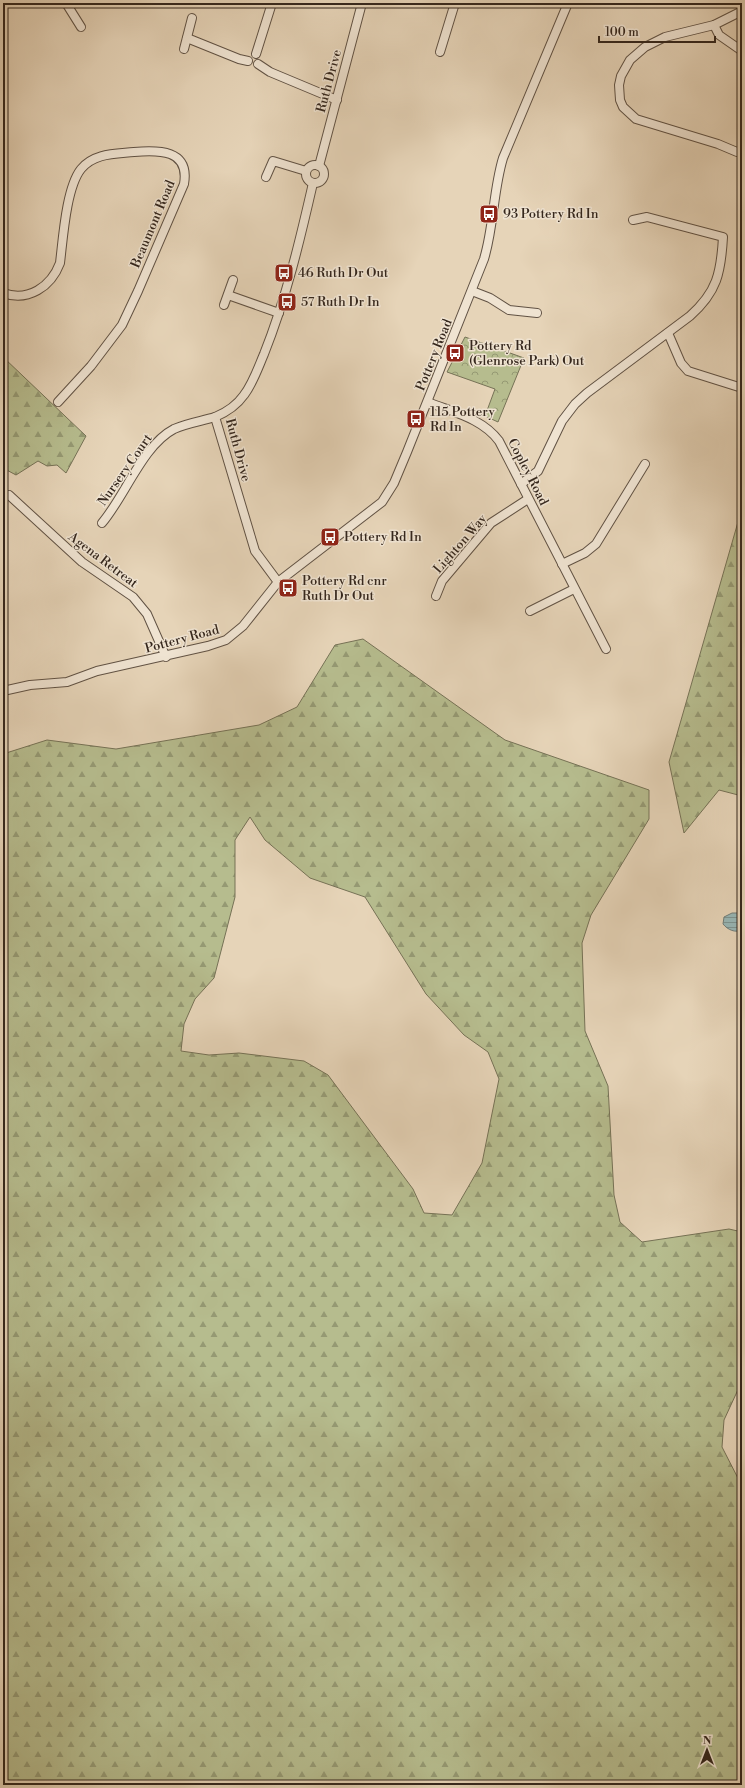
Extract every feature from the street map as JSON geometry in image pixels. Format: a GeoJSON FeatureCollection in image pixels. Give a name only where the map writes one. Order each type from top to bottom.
{"type":"FeatureCollection","features":[{"type":"Feature","properties":{"kind":"street"},"geometry":{"type":"LineString","coordinates":[[66,3],[81,27]]}},
{"type":"Feature","properties":{"kind":"street"},"geometry":{"type":"LineString","coordinates":[[256,54],[272,3]]}},
{"type":"Feature","properties":{"kind":"street","name":"Ruth Drive"},"geometry":{"type":"LineString","coordinates":[[319,166],[362,3]]}},
{"type":"Feature","properties":{"kind":"street"},"geometry":{"type":"LineString","coordinates":[[440,52],[455,3]]}},
{"type":"Feature","properties":{"kind":"street","name":"Pottery Road"},"geometry":{"type":"LineString","coordinates":[[3,690],[30,685],[67,682],[97,671],[218,644],[230,637],[243,626],[278,582],[382,502],[394,483],[472,291],[489,241],[497,181],[503,158],[568,3]]}},
{"type":"Feature","properties":{"kind":"street"},"geometry":{"type":"LineString","coordinates":[[737,152],[718,144],[636,119],[623,107],[619,93],[619,85],[625,68],[630,60],[645,47],[665,37],[714,25],[742,11]]}},
{"type":"Feature","properties":{"kind":"street"},"geometry":{"type":"LineString","coordinates":[[184,49],[192,18]]}},
{"type":"Feature","properties":{"kind":"street"},"geometry":{"type":"LineString","coordinates":[[714,25],[719,35],[742,51]]}},
{"type":"Feature","properties":{"kind":"street"},"geometry":{"type":"LineString","coordinates":[[187,38],[239,59],[248,60],[252,66],[258,64]]}},
{"type":"Feature","properties":{"kind":"street"},"geometry":{"type":"LineString","coordinates":[[248,60],[250,56],[256,54]]}},
{"type":"Feature","properties":{"kind":"street"},"geometry":{"type":"LineString","coordinates":[[256,54],[260,59],[258,64]]}},
{"type":"Feature","properties":{"kind":"street"},"geometry":{"type":"LineString","coordinates":[[258,64],[270,72],[337,100]]}},
{"type":"Feature","properties":{"kind":"street","name":"Beaumont Road"},"geometry":{"type":"LineString","coordinates":[[3,293],[15,296],[30,294],[45,286],[56,272],[60,263],[72,184],[86,163],[102,155],[157,150],[168,152],[180,161],[185,172],[184,184],[129,311],[111,342],[92,366],[58,402]]}},
{"type":"Feature","properties":{"kind":"street"},"geometry":{"type":"LineString","coordinates":[[266,177],[273,161],[306,171]]}},
{"type":"Feature","properties":{"kind":"street"},"geometry":{"type":"LineString","coordinates":[[313,165],[319,166],[323,170],[324,175],[318,182],[313,182],[308,179],[306,171],[313,165]]}},
{"type":"Feature","properties":{"kind":"street","name":"Ruth Drive"},"geometry":{"type":"LineString","coordinates":[[278,582],[255,551],[215,417],[227,412],[244,395],[253,380],[279,313],[313,182]]}},
{"type":"Feature","properties":{"kind":"street"},"geometry":{"type":"LineString","coordinates":[[521,484],[538,471],[562,421],[575,404],[587,393],[668,333],[702,305],[710,294],[719,275],[722,260],[723,237],[647,217],[633,220]]}},
{"type":"Feature","properties":{"kind":"street"},"geometry":{"type":"LineString","coordinates":[[224,305],[233,280]]}},
{"type":"Feature","properties":{"kind":"street"},"geometry":{"type":"LineString","coordinates":[[472,291],[490,298],[509,310],[537,313]]}},
{"type":"Feature","properties":{"kind":"street"},"geometry":{"type":"LineString","coordinates":[[228,294],[279,313]]}},
{"type":"Feature","properties":{"kind":"street"},"geometry":{"type":"LineString","coordinates":[[668,333],[682,363],[688,371],[742,388]]}},
{"type":"Feature","properties":{"kind":"street","name":"Copley Road"},"geometry":{"type":"LineString","coordinates":[[428,402],[477,422],[492,432],[521,484],[606,649]]}},
{"type":"Feature","properties":{"kind":"street","name":"Nursery Court"},"geometry":{"type":"LineString","coordinates":[[102,523],[153,446],[161,438],[175,429],[215,417]]}},
{"type":"Feature","properties":{"kind":"street"},"geometry":{"type":"LineString","coordinates":[[562,564],[585,553],[596,544],[645,464]]}},
{"type":"Feature","properties":{"kind":"street","name":"Agena Retreat"},"geometry":{"type":"LineString","coordinates":[[9,495],[82,562],[133,597],[148,614],[166,656]]}},
{"type":"Feature","properties":{"kind":"street","name":"Lighton Way"},"geometry":{"type":"LineString","coordinates":[[436,596],[442,581],[488,526],[528,499]]}},
{"type":"Feature","properties":{"kind":"street"},"geometry":{"type":"LineString","coordinates":[[530,611],[574,588]]}},
{"type":"Feature","properties":{"kind":"green space"},"geometry":{"type":"Polygon","coordinates":[[[465,337],[524,358],[498,422],[485,416],[495,389],[447,372],[465,337]]]}},
{"type":"Feature","properties":{"kind":"green space"},"geometry":{"type":"Polygon","coordinates":[[[3,357],[86,436],[66,473],[57,465],[47,466],[38,461],[16,475],[3,468],[3,357]]]}},
{"type":"Feature","properties":{"kind":"green space"},"geometry":{"type":"Polygon","coordinates":[[[742,508],[742,796],[719,790],[684,833],[669,762],[742,508]]]}},
{"type":"Feature","properties":{"kind":"green space"},"geometry":{"type":"Polygon","coordinates":[[[363,639],[505,740],[649,790],[649,819],[591,915],[582,943],[585,1031],[608,1086],[614,1195],[620,1222],[642,1242],[729,1229],[742,1232],[742,1381],[724,1420],[722,1447],[742,1486],[742,1785],[3,1785],[3,754],[47,740],[116,749],[259,725],[297,707],[335,645],[363,639]],[[250,817],[235,840],[235,897],[214,978],[195,999],[184,1024],[181,1051],[209,1055],[239,1053],[304,1061],[328,1075],[413,1189],[424,1213],[452,1215],[482,1163],[499,1079],[488,1052],[464,1035],[426,994],[365,897],[310,878],[265,840],[250,817]]]}},
{"type":"Feature","properties":{"kind":"water"},"geometry":{"type":"Polygon","coordinates":[[[732,913],[738,913],[742,916],[742,930],[732,930],[723,924],[724,917],[732,913]]]}},
{"type":"Feature","properties":{"kind":"place","name":"93 Pottery Rd In"},"geometry":{"type":"Point","coordinates":[489,214]}},
{"type":"Feature","properties":{"kind":"place","name":"46 Ruth Dr Out"},"geometry":{"type":"Point","coordinates":[284,273]}},
{"type":"Feature","properties":{"kind":"place","name":"57 Ruth Dr In"},"geometry":{"type":"Point","coordinates":[287,302]}},
{"type":"Feature","properties":{"kind":"place","name":"Pottery Rd (Glenrose Park) Out"},"geometry":{"type":"Point","coordinates":[455,353]}},
{"type":"Feature","properties":{"kind":"place","name":"115 Pottery Rd In"},"geometry":{"type":"Point","coordinates":[416,419]}},
{"type":"Feature","properties":{"kind":"place","name":"Pottery Rd In"},"geometry":{"type":"Point","coordinates":[330,537]}},
{"type":"Feature","properties":{"kind":"place","name":"Pottery Rd cnr Ruth Dr Out"},"geometry":{"type":"Point","coordinates":[288,588]}}]}
